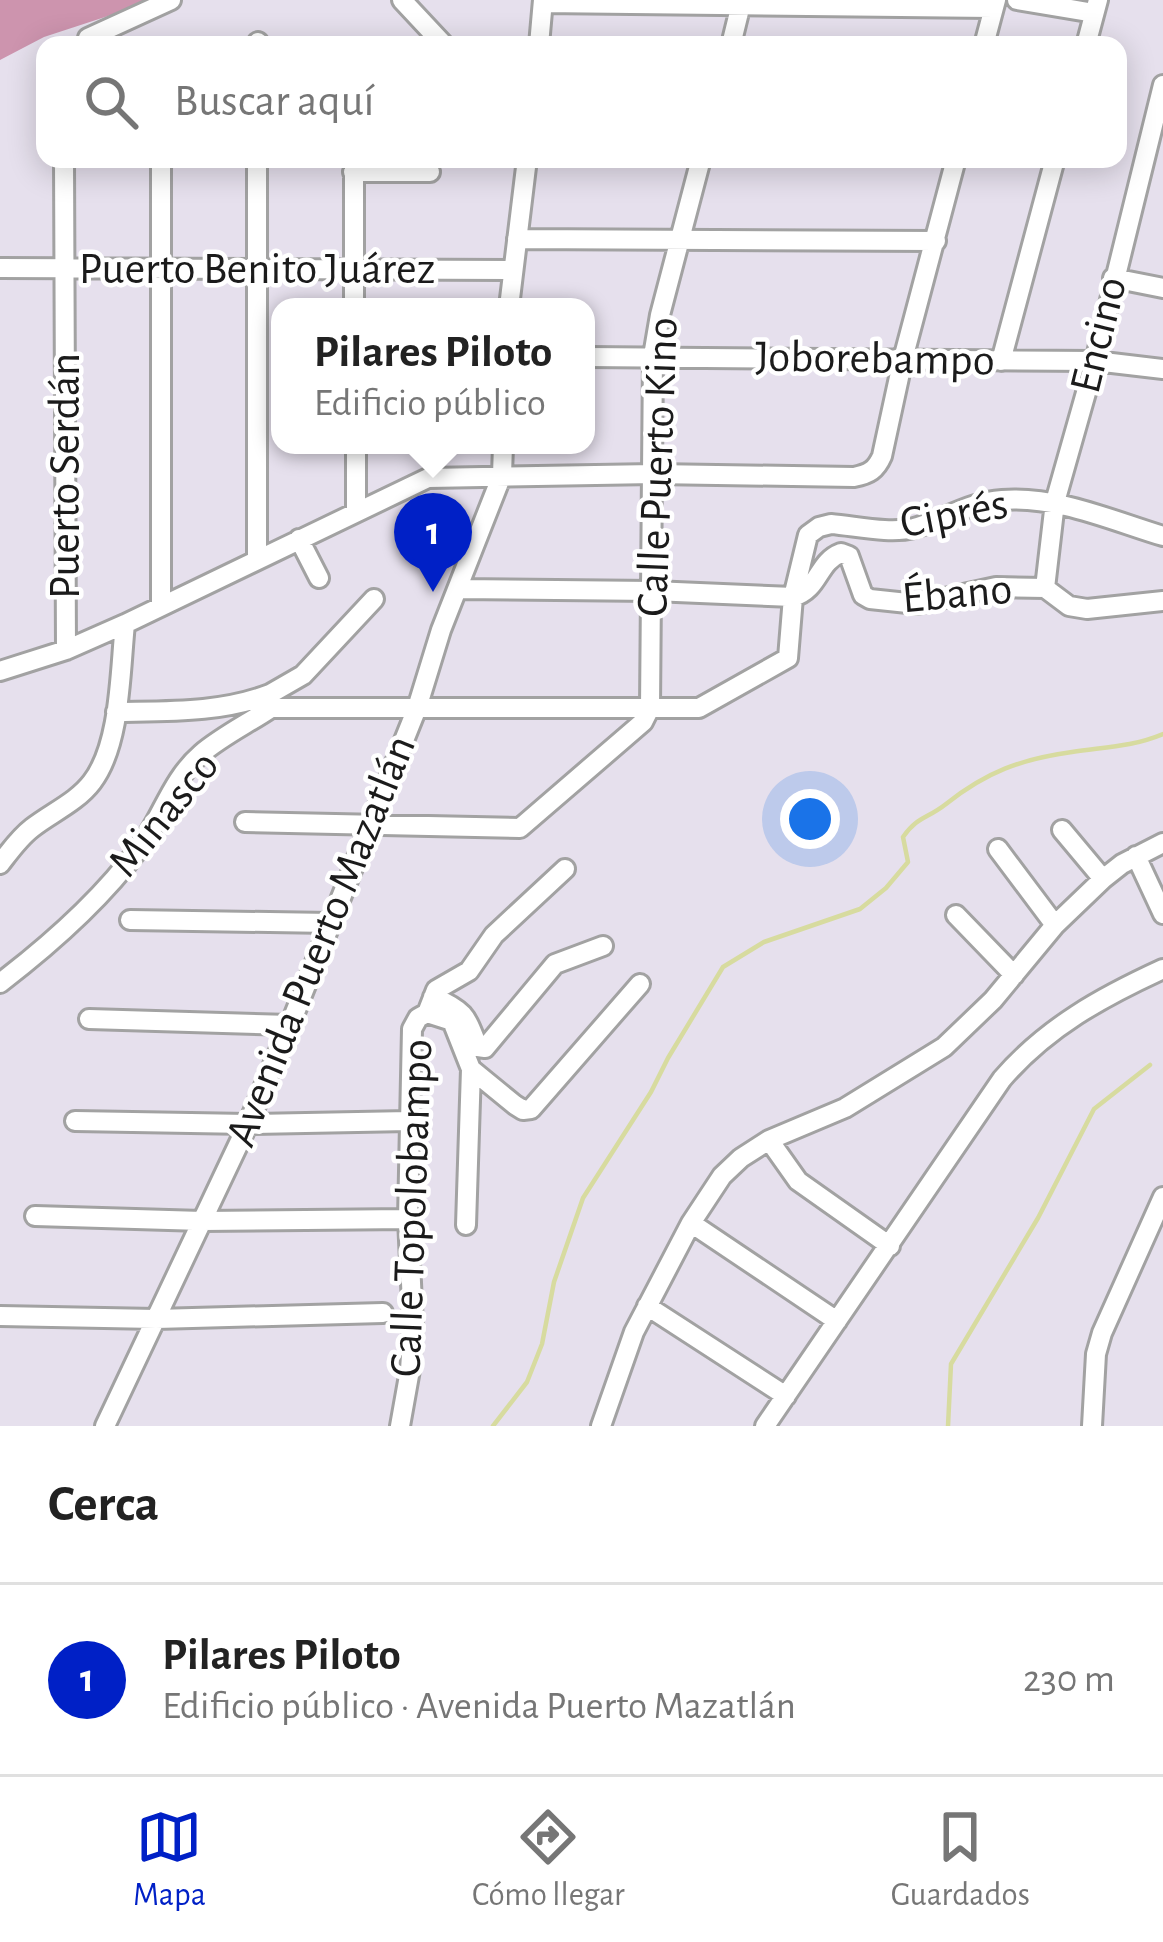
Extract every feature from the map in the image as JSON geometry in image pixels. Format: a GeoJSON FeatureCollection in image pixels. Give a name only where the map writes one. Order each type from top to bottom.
{"type":"FeatureCollection","features":[{"type":"Feature","properties":{"kind":"street"},"geometry":{"type":"LineString","coordinates":[[92,36],[171,0]]}},
{"type":"Feature","properties":{"kind":"street"},"geometry":{"type":"LineString","coordinates":[[402,0],[436,36]]}},
{"type":"Feature","properties":{"kind":"street"},"geometry":{"type":"LineString","coordinates":[[1017,0],[1096,6],[1088,36]]}},
{"type":"Feature","properties":{"kind":"street"},"geometry":{"type":"LineString","coordinates":[[540,36],[543,2],[994,4],[986,36]]}},
{"type":"Feature","properties":{"kind":"street"},"geometry":{"type":"LineString","coordinates":[[732,36],[741,3]]}},
{"type":"Feature","properties":{"kind":"street","name":"Encino"},"geometry":{"type":"LineString","coordinates":[[1045,588],[1055,502],[1159,119],[1163,85]]}},
{"type":"Feature","properties":{"kind":"street","name":"Puerto Serdán"},"geometry":{"type":"LineString","coordinates":[[64,168],[65,650]]}},
{"type":"Feature","properties":{"kind":"street"},"geometry":{"type":"LineString","coordinates":[[161,168],[161,606]]}},
{"type":"Feature","properties":{"kind":"street"},"geometry":{"type":"LineString","coordinates":[[257,168],[257,560]]}},
{"type":"Feature","properties":{"kind":"street"},"geometry":{"type":"LineString","coordinates":[[354,168],[354,298]]}},
{"type":"Feature","properties":{"kind":"street"},"geometry":{"type":"LineString","coordinates":[[387,168],[430,172]]}},
{"type":"Feature","properties":{"kind":"street"},"geometry":{"type":"LineString","coordinates":[[510,298],[526,168]]}},
{"type":"Feature","properties":{"kind":"street","name":"Calle Puerto Kino"},"geometry":{"type":"LineString","coordinates":[[650,708],[653,356],[699,168]]}},
{"type":"Feature","properties":{"kind":"street"},"geometry":{"type":"LineString","coordinates":[[0,671],[125,624],[428,478],[866,474],[882,456],[954,168]]}},
{"type":"Feature","properties":{"kind":"street"},"geometry":{"type":"LineString","coordinates":[[1000,361],[1053,168]]}},
{"type":"Feature","properties":{"kind":"street"},"geometry":{"type":"LineString","coordinates":[[517,239],[936,241]]}},
{"type":"Feature","properties":{"kind":"street","name":"Puerto Benito Juárez"},"geometry":{"type":"LineString","coordinates":[[0,268],[513,270]]}},
{"type":"Feature","properties":{"kind":"street"},"geometry":{"type":"LineString","coordinates":[[1113,278],[1163,288]]}},
{"type":"Feature","properties":{"kind":"street","name":"Joborebampo"},"geometry":{"type":"LineString","coordinates":[[595,357],[1095,361],[1163,369]]}},
{"type":"Feature","properties":{"kind":"street"},"geometry":{"type":"LineString","coordinates":[[356,454],[356,511]]}},
{"type":"Feature","properties":{"kind":"street","name":"Avenida Puerto Mazatlán"},"geometry":{"type":"LineString","coordinates":[[105,1426],[248,1124],[290,1024],[417,708],[441,630],[502,475],[503,454]]}},
{"type":"Feature","properties":{"kind":"street","name":"Ciprés"},"geometry":{"type":"LineString","coordinates":[[793,598],[808,535],[831,524],[912,529],[998,500],[1055,502],[1163,536]]}},
{"type":"Feature","properties":{"kind":"street"},"geometry":{"type":"LineString","coordinates":[[299,539],[319,578]]}},
{"type":"Feature","properties":{"kind":"street","name":"Ébano"},"geometry":{"type":"LineString","coordinates":[[793,598],[811,588],[831,556],[841,553],[849,556],[863,595],[870,599],[917,604],[996,587],[1045,588],[1069,606],[1087,609],[1163,601]]}},
{"type":"Feature","properties":{"kind":"street"},"geometry":{"type":"LineString","coordinates":[[116,712],[215,710],[271,701],[417,708],[699,708],[788,658],[793,598],[458,589]]}},
{"type":"Feature","properties":{"kind":"street","name":"Minasco"},"geometry":{"type":"LineString","coordinates":[[0,983],[60,934],[123,869],[157,824],[181,777],[201,754],[319,661],[374,599]]}},
{"type":"Feature","properties":{"kind":"street"},"geometry":{"type":"LineString","coordinates":[[0,864],[20,838],[92,782],[105,758],[116,712],[125,624]]}},
{"type":"Feature","properties":{"kind":"street"},"geometry":{"type":"LineString","coordinates":[[245,822],[520,828],[644,722],[650,708]]}},
{"type":"Feature","properties":{"kind":"street"},"geometry":{"type":"LineString","coordinates":[[1062,830],[1103,879]]}},
{"type":"Feature","properties":{"kind":"street"},"geometry":{"type":"LineString","coordinates":[[601,1426],[634,1332],[691,1222],[722,1176],[770,1140],[844,1108],[944,1047],[1103,879],[1163,843]]}},
{"type":"Feature","properties":{"kind":"street"},"geometry":{"type":"LineString","coordinates":[[998,849],[1055,925]]}},
{"type":"Feature","properties":{"kind":"street"},"geometry":{"type":"LineString","coordinates":[[1136,856],[1163,914]]}},
{"type":"Feature","properties":{"kind":"street"},"geometry":{"type":"LineString","coordinates":[[566,869],[494,935],[470,971],[436,990],[430,1005],[459,1008],[478,1047],[485,1048],[555,964],[603,946]]}},
{"type":"Feature","properties":{"kind":"street"},"geometry":{"type":"LineString","coordinates":[[956,915],[1014,975]]}},
{"type":"Feature","properties":{"kind":"street"},"geometry":{"type":"LineString","coordinates":[[130,920],[331,923]]}},
{"type":"Feature","properties":{"kind":"street"},"geometry":{"type":"LineString","coordinates":[[765,1426],[1022,1055],[1080,1011],[1163,969]]}},
{"type":"Feature","properties":{"kind":"street"},"geometry":{"type":"LineString","coordinates":[[471,1069],[515,1105],[531,1109],[640,984]]}},
{"type":"Feature","properties":{"kind":"street","name":"Calle Topolobampo"},"geometry":{"type":"LineString","coordinates":[[400,1426],[413,1325],[409,1219],[412,1029],[430,1005],[452,1021],[471,1069],[466,1225]]}},
{"type":"Feature","properties":{"kind":"street"},"geometry":{"type":"LineString","coordinates":[[89,1019],[290,1024]]}},
{"type":"Feature","properties":{"kind":"street"},"geometry":{"type":"LineString","coordinates":[[76,1121],[409,1121]]}},
{"type":"Feature","properties":{"kind":"street"},"geometry":{"type":"LineString","coordinates":[[770,1140],[798,1181],[890,1246]]}},
{"type":"Feature","properties":{"kind":"street"},"geometry":{"type":"LineString","coordinates":[[1092,1426],[1094,1370],[1102,1333],[1163,1198]]}},
{"type":"Feature","properties":{"kind":"street"},"geometry":{"type":"LineString","coordinates":[[35,1216],[202,1221],[409,1219]]}},
{"type":"Feature","properties":{"kind":"street"},"geometry":{"type":"LineString","coordinates":[[691,1222],[837,1321]]}},
{"type":"Feature","properties":{"kind":"street"},"geometry":{"type":"LineString","coordinates":[[647,1306],[786,1396]]}},
{"type":"Feature","properties":{"kind":"street"},"geometry":{"type":"LineString","coordinates":[[0,1316],[156,1319],[383,1313]]}},
{"type":"Feature","properties":{"kind":"shaded area"},"geometry":{"type":"Polygon","coordinates":[[[0,0],[157,0],[36,36],[36,41],[0,60],[0,0]]]}},
{"type":"Feature","properties":{"kind":"waterway"},"geometry":{"type":"LineString","coordinates":[[493,1426],[527,1382],[583,1198],[723,967],[764,942],[860,909],[908,862],[903,837],[908,830],[990,775],[1036,759],[1163,734]]}},
{"type":"Feature","properties":{"kind":"waterway"},"geometry":{"type":"LineString","coordinates":[[948,1426],[951,1364],[1038,1218],[1094,1109],[1150,1065]]}},
{"type":"Feature","properties":{"kind":"place","name":"Pilares Piloto"},"geometry":{"type":"Point","coordinates":[433,592]}}]}
